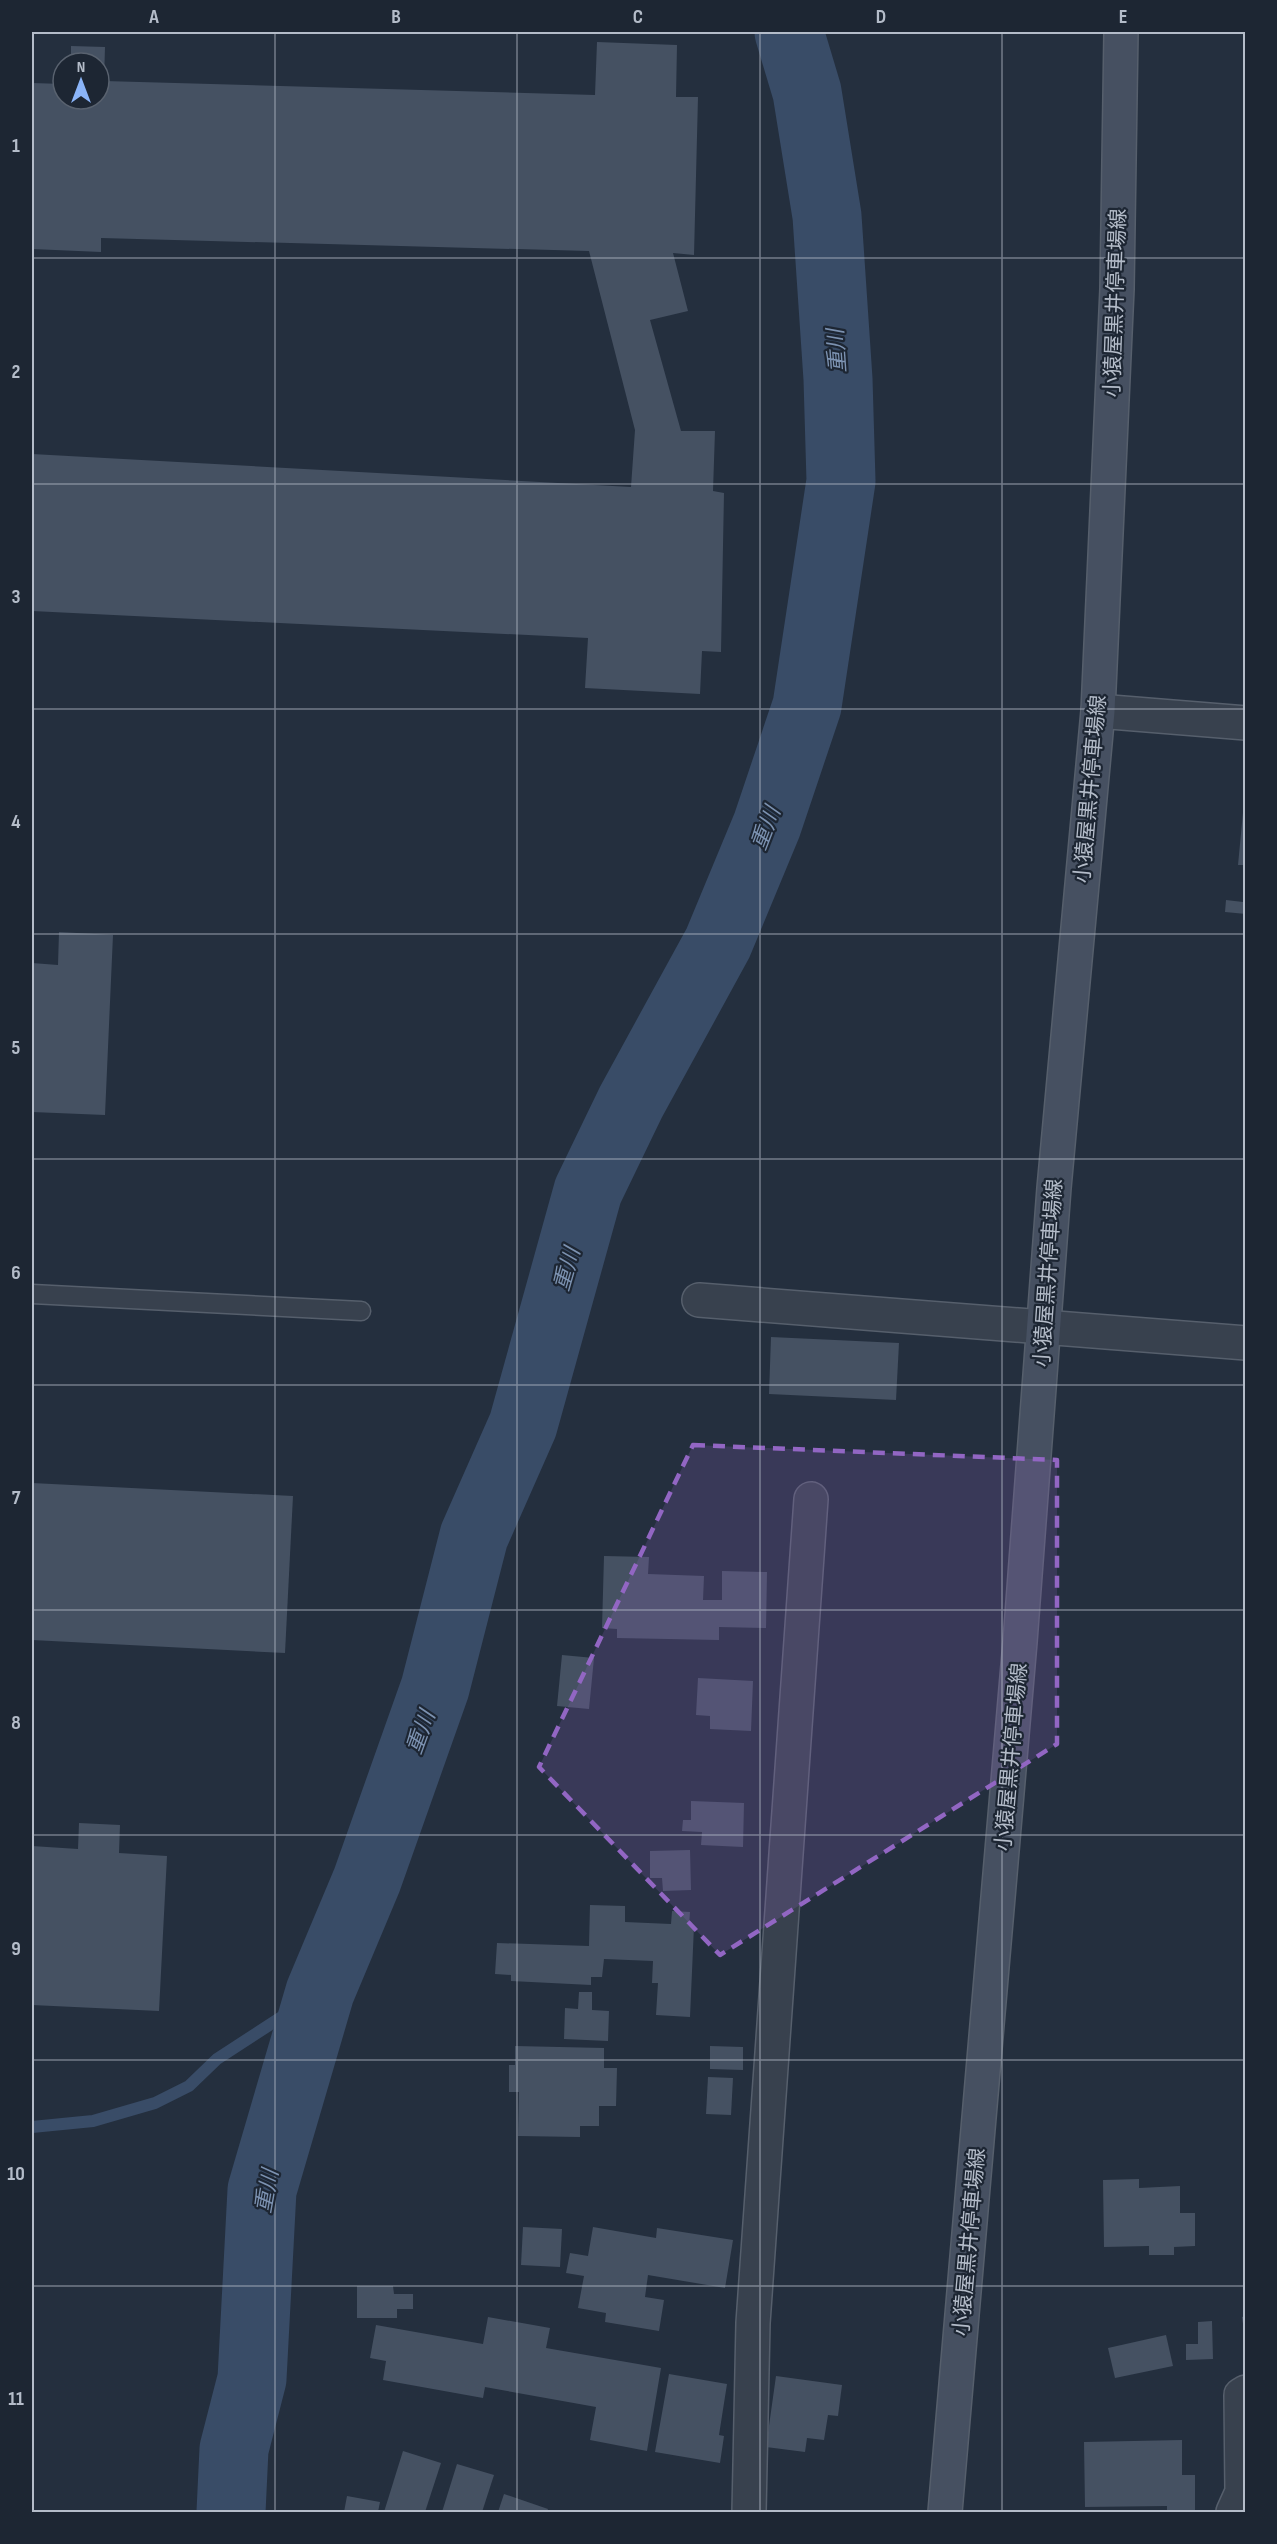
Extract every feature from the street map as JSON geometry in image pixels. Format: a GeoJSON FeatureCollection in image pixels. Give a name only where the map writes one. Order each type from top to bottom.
{"type":"FeatureCollection","features":[{"type":"Feature","properties":{"kind":"main road","name":"小猿屋黒井停車場線"},"geometry":{"type":"LineString","coordinates":[[945,2512],[1020,1642],[1054,1188],[1098,711],[1117,289],[1121,32]]}},
{"type":"Feature","properties":{"kind":"street"},"geometry":{"type":"LineString","coordinates":[[1098,711],[1245,723]]}},
{"type":"Feature","properties":{"kind":"street"},"geometry":{"type":"LineString","coordinates":[[699,1300],[1245,1343]]}},
{"type":"Feature","properties":{"kind":"street"},"geometry":{"type":"LineString","coordinates":[[749,2512],[753,2323],[812,1499]]}},
{"type":"Feature","properties":{"kind":"street"},"geometry":{"type":"LineString","coordinates":[[1233,2512],[1242,2492],[1241,2395],[1245,2392]]}},
{"type":"Feature","properties":{"kind":"lane"},"geometry":{"type":"LineString","coordinates":[[32,1294],[361,1311]]}},
{"type":"Feature","properties":{"kind":"highlighted area"},"geometry":{"type":"Polygon","coordinates":[[[693,1445],[1057,1460],[1057,1744],[720,1955],[539,1767],[693,1445]]]}},
{"type":"Feature","properties":{"kind":"building"},"geometry":{"type":"Polygon","coordinates":[[[597,42],[677,45],[676,97],[698,97],[694,255],[673,253],[688,311],[650,320],[681,431],[715,431],[713,491],[724,493],[721,652],[702,651],[700,694],[585,688],[588,638],[32,611],[32,454],[631,487],[635,430],[589,251],[101,238],[101,252],[32,249],[32,83],[51,84],[51,111],[111,111],[111,81],[595,95],[597,42]]]}},
{"type":"Feature","properties":{"kind":"building"},"geometry":{"type":"Polygon","coordinates":[[[71,46],[105,47],[105,51],[71,51],[71,46]]]}},
{"type":"Feature","properties":{"kind":"building"},"geometry":{"type":"Polygon","coordinates":[[[1244,802],[1246,803],[1246,865],[1238,865],[1244,802]]]}},
{"type":"Feature","properties":{"kind":"building"},"geometry":{"type":"Polygon","coordinates":[[[1244,891],[1246,914],[1225,912],[1226,900],[1243,902],[1244,891]]]}},
{"type":"Feature","properties":{"kind":"building"},"geometry":{"type":"Polygon","coordinates":[[[59,932],[113,935],[105,1115],[32,1112],[32,963],[58,965],[59,932]]]}},
{"type":"Feature","properties":{"kind":"building"},"geometry":{"type":"Polygon","coordinates":[[[771,1337],[899,1343],[896,1400],[769,1394],[771,1337]]]}},
{"type":"Feature","properties":{"kind":"building"},"geometry":{"type":"Polygon","coordinates":[[[32,1483],[293,1496],[285,1653],[32,1640],[32,1483]]]}},
{"type":"Feature","properties":{"kind":"building"},"geometry":{"type":"Polygon","coordinates":[[[604,1556],[649,1557],[648,1574],[704,1576],[703,1600],[722,1600],[722,1571],[767,1572],[766,1628],[719,1627],[719,1640],[617,1638],[617,1629],[602,1628],[604,1556]]]}},
{"type":"Feature","properties":{"kind":"building"},"geometry":{"type":"Polygon","coordinates":[[[562,1655],[594,1658],[589,1709],[557,1706],[562,1655]]]}},
{"type":"Feature","properties":{"kind":"building"},"geometry":{"type":"Polygon","coordinates":[[[698,1678],[753,1681],[751,1731],[710,1729],[710,1716],[696,1715],[698,1678]]]}},
{"type":"Feature","properties":{"kind":"building"},"geometry":{"type":"Polygon","coordinates":[[[691,1801],[744,1803],[743,1847],[701,1845],[702,1832],[682,1831],[683,1820],[691,1820],[691,1801]]]}},
{"type":"Feature","properties":{"kind":"building"},"geometry":{"type":"Polygon","coordinates":[[[79,1823],[120,1825],[119,1853],[167,1856],[159,2011],[32,2005],[32,1846],[78,1849],[79,1823]]]}},
{"type":"Feature","properties":{"kind":"building"},"geometry":{"type":"Polygon","coordinates":[[[690,1850],[691,1890],[663,1891],[662,1878],[650,1878],[650,1851],[690,1850]]]}},
{"type":"Feature","properties":{"kind":"building"},"geometry":{"type":"Polygon","coordinates":[[[590,1905],[625,1906],[625,1922],[671,1924],[672,1911],[690,1912],[689,1926],[694,1926],[690,2017],[656,2015],[658,1983],[652,1983],[653,1961],[604,1959],[602,1977],[591,1977],[591,1985],[511,1981],[511,1975],[495,1974],[497,1943],[589,1946],[590,1905]]]}},
{"type":"Feature","properties":{"kind":"building"},"geometry":{"type":"Polygon","coordinates":[[[579,1992],[592,1992],[592,2010],[609,2011],[608,2041],[564,2039],[565,2008],[578,2009],[579,1992]]]}},
{"type":"Feature","properties":{"kind":"building"},"geometry":{"type":"Polygon","coordinates":[[[515,2046],[604,2048],[604,2068],[617,2068],[616,2106],[599,2106],[599,2126],[580,2126],[580,2137],[518,2136],[519,2092],[509,2092],[509,2065],[515,2065],[515,2046]]]}},
{"type":"Feature","properties":{"kind":"building"},"geometry":{"type":"Polygon","coordinates":[[[710,2046],[743,2047],[743,2070],[710,2069],[710,2046]]]}},
{"type":"Feature","properties":{"kind":"building"},"geometry":{"type":"Polygon","coordinates":[[[708,2077],[733,2078],[731,2115],[706,2114],[708,2077]]]}},
{"type":"Feature","properties":{"kind":"building"},"geometry":{"type":"Polygon","coordinates":[[[1139,2179],[1139,2188],[1180,2186],[1180,2213],[1195,2213],[1195,2246],[1174,2247],[1174,2255],[1149,2255],[1149,2246],[1104,2247],[1103,2180],[1139,2179]]]}},
{"type":"Feature","properties":{"kind":"building"},"geometry":{"type":"Polygon","coordinates":[[[523,2227],[562,2229],[560,2267],[521,2265],[523,2227]]]}},
{"type":"Feature","properties":{"kind":"building"},"geometry":{"type":"Polygon","coordinates":[[[593,2227],[656,2238],[657,2228],[733,2240],[725,2288],[648,2275],[645,2297],[664,2300],[659,2331],[605,2322],[606,2313],[578,2308],[584,2276],[566,2273],[570,2253],[588,2256],[593,2227]]]}},
{"type":"Feature","properties":{"kind":"building"},"geometry":{"type":"Polygon","coordinates":[[[357,2286],[393,2286],[394,2294],[413,2294],[413,2309],[397,2309],[397,2318],[357,2318],[357,2286]]]}},
{"type":"Feature","properties":{"kind":"building"},"geometry":{"type":"Polygon","coordinates":[[[1246,2316],[1246,2331],[1244,2331],[1242,2317],[1246,2316]]]}},
{"type":"Feature","properties":{"kind":"building"},"geometry":{"type":"Polygon","coordinates":[[[488,2317],[550,2328],[546,2348],[661,2368],[647,2451],[590,2440],[596,2407],[485,2387],[483,2398],[383,2380],[386,2361],[370,2358],[376,2325],[483,2344],[488,2317]]]}},
{"type":"Feature","properties":{"kind":"building"},"geometry":{"type":"Polygon","coordinates":[[[1212,2321],[1213,2359],[1186,2360],[1186,2344],[1198,2344],[1198,2322],[1212,2321]]]}},
{"type":"Feature","properties":{"kind":"building"},"geometry":{"type":"Polygon","coordinates":[[[1166,2335],[1173,2366],[1115,2378],[1108,2348],[1166,2335]]]}},
{"type":"Feature","properties":{"kind":"building"},"geometry":{"type":"Polygon","coordinates":[[[669,2374],[727,2384],[719,2435],[724,2436],[720,2463],[655,2452],[669,2374]]]}},
{"type":"Feature","properties":{"kind":"building"},"geometry":{"type":"Polygon","coordinates":[[[776,2376],[842,2385],[838,2416],[828,2415],[824,2440],[807,2438],[805,2452],[766,2447],[776,2376]]]}},
{"type":"Feature","properties":{"kind":"building"},"geometry":{"type":"Polygon","coordinates":[[[1182,2440],[1182,2475],[1195,2475],[1195,2512],[1167,2512],[1167,2506],[1085,2507],[1084,2442],[1182,2440]]]}},
{"type":"Feature","properties":{"kind":"building"},"geometry":{"type":"Polygon","coordinates":[[[403,2451],[441,2463],[425,2512],[384,2512],[403,2451]]]}},
{"type":"Feature","properties":{"kind":"building"},"geometry":{"type":"Polygon","coordinates":[[[457,2464],[494,2475],[482,2512],[442,2512],[457,2464]]]}},
{"type":"Feature","properties":{"kind":"building"},"geometry":{"type":"Polygon","coordinates":[[[504,2494],[548,2509],[547,2512],[498,2512],[504,2494]]]}},
{"type":"Feature","properties":{"kind":"building"},"geometry":{"type":"Polygon","coordinates":[[[347,2496],[380,2502],[378,2512],[344,2512],[347,2496]]]}},
{"type":"Feature","properties":{"kind":"waterway","name":"重川"},"geometry":{"type":"LineString","coordinates":[[231,2512],[234,2449],[252,2379],[262,2190],[320,1992],[367,1880],[435,1688],[474,1536],[523,1425],[588,1191],[631,1102],[718,943],[767,825],[807,706],[841,481],[838,379],[827,216],[807,92],[789,32]]}},
{"type":"Feature","properties":{"kind":"waterway"},"geometry":{"type":"LineString","coordinates":[[32,2127],[93,2121],[155,2103],[189,2086],[217,2059],[320,1992]]}}]}
